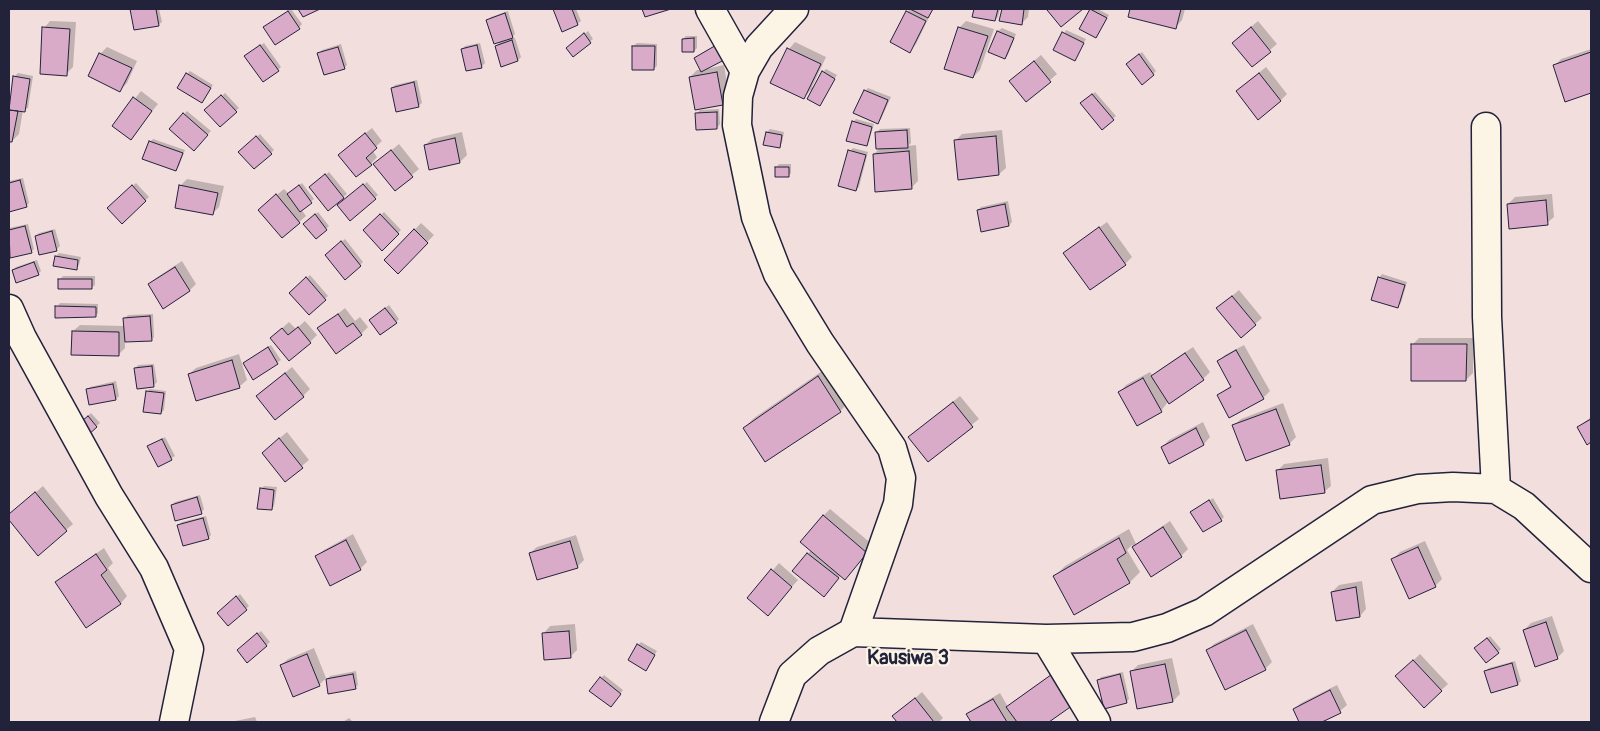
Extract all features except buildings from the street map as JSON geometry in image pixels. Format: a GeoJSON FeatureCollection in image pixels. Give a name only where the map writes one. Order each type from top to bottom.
{"type":"FeatureCollection","features":[{"type":"Feature","properties":{"kind":"street"},"geometry":{"type":"LineString","coordinates":[[710,9],[745,71]]}},
{"type":"Feature","properties":{"kind":"street"},"geometry":{"type":"LineString","coordinates":[[794,9],[759,47],[745,71],[738,96],[737,125],[756,217],[778,274],[825,350],[892,448],[901,478],[898,504],[853,632]]}},
{"type":"Feature","properties":{"kind":"street"},"geometry":{"type":"LineString","coordinates":[[1486,127],[1487,317],[1496,489]]}},
{"type":"Feature","properties":{"kind":"street"},"geometry":{"type":"LineString","coordinates":[[9,309],[22,338],[109,496],[154,568],[189,649],[174,722]]}},
{"type":"Feature","properties":{"kind":"street"},"geometry":{"type":"LineString","coordinates":[[774,722],[792,675],[819,651],[853,632],[1046,639],[1133,637],[1168,628],[1204,612],[1372,500],[1418,489],[1453,487],[1496,489],[1524,506],[1591,568]]}},
{"type":"Feature","properties":{"kind":"street"},"geometry":{"type":"LineString","coordinates":[[1046,639],[1096,722]]}},
{"type":"Feature","properties":{"kind":"district","name":"Kausiwa 3"},"geometry":{"type":"Point","coordinates":[908,659]}}]}
